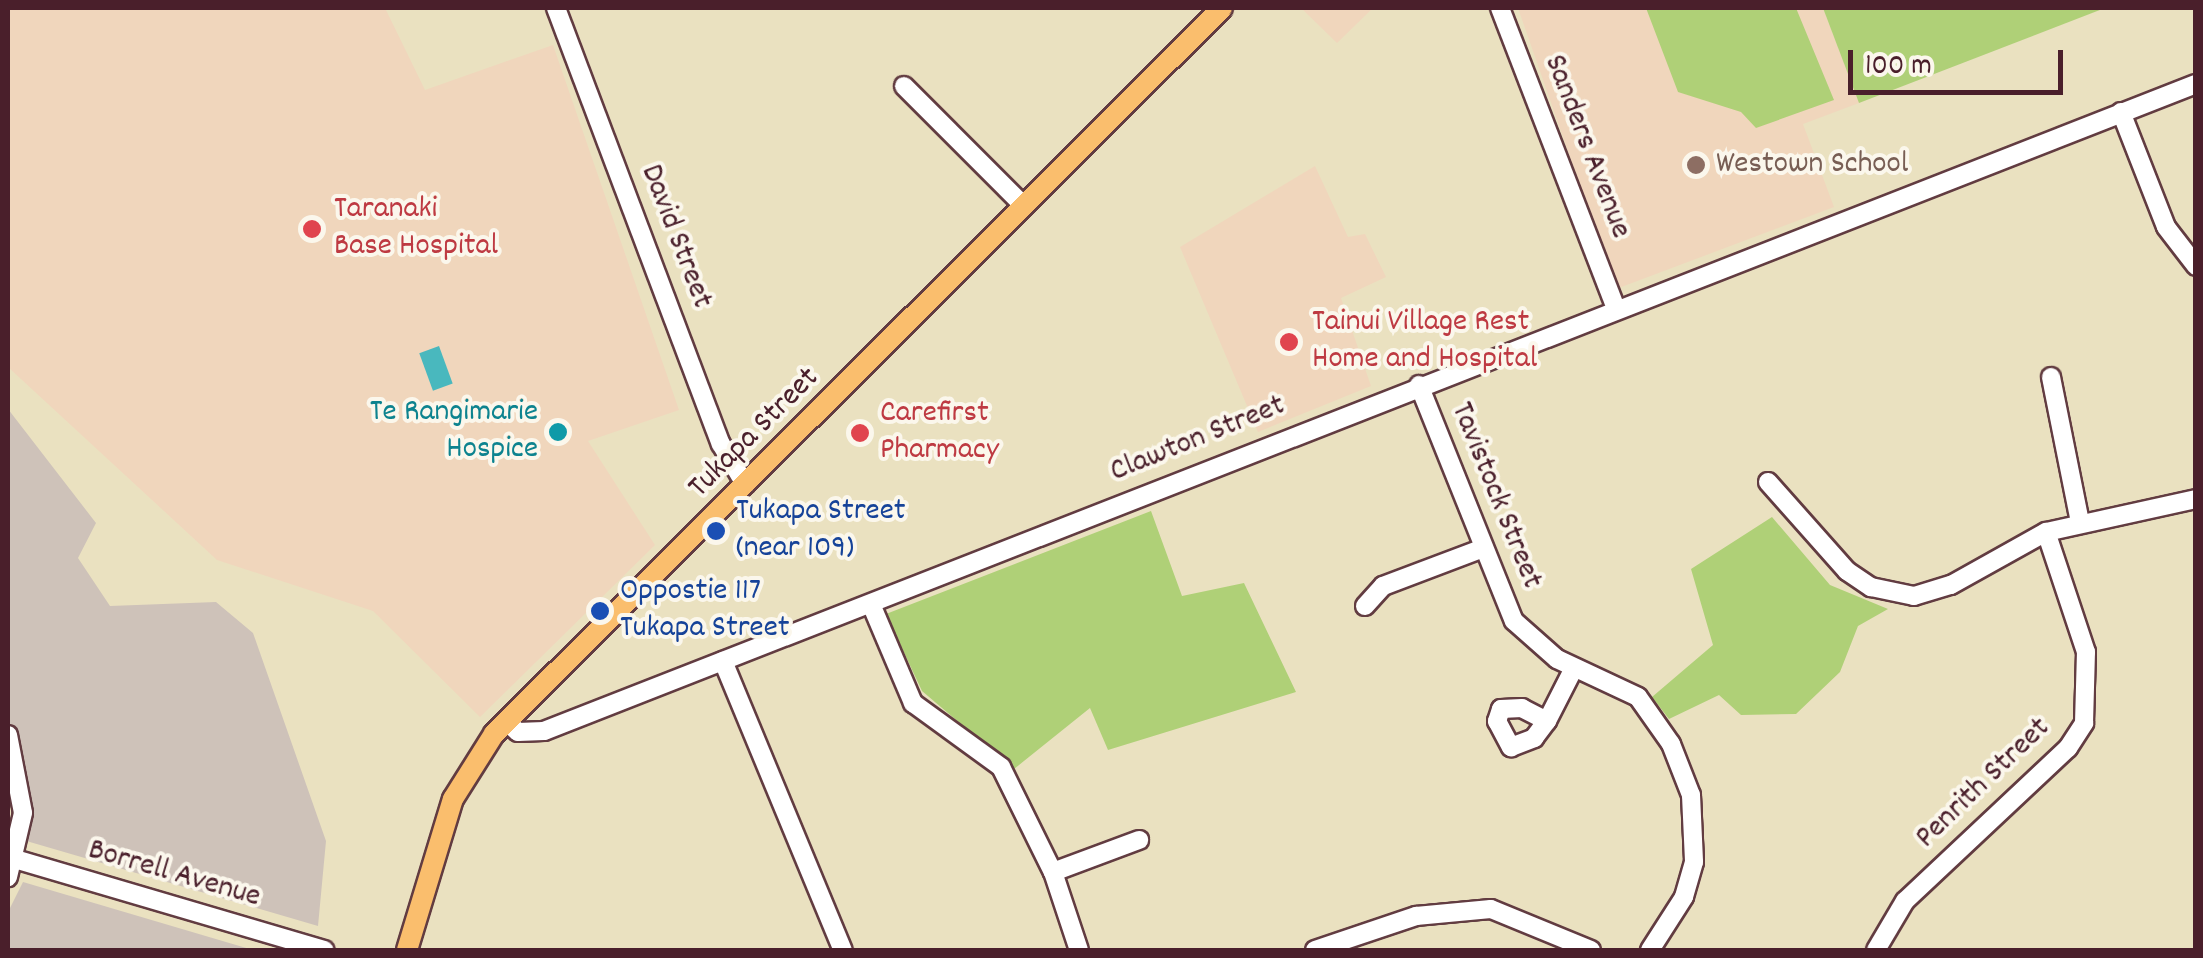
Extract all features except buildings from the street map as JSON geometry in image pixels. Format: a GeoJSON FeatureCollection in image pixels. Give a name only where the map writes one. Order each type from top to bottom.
{"type":"FeatureCollection","features":[{"type":"Feature","properties":{"kind":"main road","name":"Tukapa Street"},"geometry":{"type":"LineString","coordinates":[[407,950],[452,798],[477,754],[1222,8]]}},
{"type":"Feature","properties":{"kind":"street","name":"David Street"},"geometry":{"type":"LineString","coordinates":[[556,8],[721,444],[745,484]]}},
{"type":"Feature","properties":{"kind":"street","name":"Sanders Avenue"},"geometry":{"type":"LineString","coordinates":[[1500,8],[1616,308]]}},
{"type":"Feature","properties":{"kind":"street","name":"Clawton Street"},"geometry":{"type":"LineString","coordinates":[[506,721],[518,732],[535,734],[2196,84]]}},
{"type":"Feature","properties":{"kind":"street"},"geometry":{"type":"LineString","coordinates":[[904,86],[1024,206]]}},
{"type":"Feature","properties":{"kind":"street"},"geometry":{"type":"LineString","coordinates":[[2121,112],[2166,227],[2196,266]]}},
{"type":"Feature","properties":{"kind":"street"},"geometry":{"type":"LineString","coordinates":[[2052,376],[2080,522]]}},
{"type":"Feature","properties":{"kind":"street","name":"Tavistock Street"},"geometry":{"type":"LineString","coordinates":[[1419,385],[1481,548],[1514,620],[1574,668],[1608,679],[1656,715],[1691,795],[1694,862],[1684,897],[1650,950]]}},
{"type":"Feature","properties":{"kind":"street"},"geometry":{"type":"LineString","coordinates":[[1768,482],[1846,571],[1900,595],[1951,586],[2046,532],[2196,499]]}},
{"type":"Feature","properties":{"kind":"street","name":"Penrith Street"},"geometry":{"type":"LineString","coordinates":[[1876,950],[1905,901],[2068,748],[2084,723],[2086,652],[2046,532]]}},
{"type":"Feature","properties":{"kind":"street"},"geometry":{"type":"LineString","coordinates":[[1364,606],[1383,586],[1481,548]]}},
{"type":"Feature","properties":{"kind":"street"},"geometry":{"type":"LineString","coordinates":[[871,604],[913,703],[1000,767],[1053,872],[1079,950]]}},
{"type":"Feature","properties":{"kind":"street"},"geometry":{"type":"LineString","coordinates":[[723,661],[843,950]]}},
{"type":"Feature","properties":{"kind":"street"},"geometry":{"type":"LineString","coordinates":[[1547,721],[1574,668]]}},
{"type":"Feature","properties":{"kind":"street"},"geometry":{"type":"LineString","coordinates":[[8,735],[23,812],[10,865]]}},
{"type":"Feature","properties":{"kind":"street"},"geometry":{"type":"LineString","coordinates":[[1053,872],[1138,840]]}},
{"type":"Feature","properties":{"kind":"street","name":"Borrell Avenue"},"geometry":{"type":"LineString","coordinates":[[10,865],[324,950]]}},
{"type":"Feature","properties":{"kind":"street"},"geometry":{"type":"LineString","coordinates":[[1315,950],[1416,916],[1491,909],[1591,950]]}},
{"type":"Feature","properties":{"kind":"shaded area","name":"Taranaki Base Hospital"},"geometry":{"type":"Polygon","coordinates":[[[8,8],[385,8],[425,90],[553,45],[679,410],[588,441],[655,545],[480,717],[373,611],[217,560],[8,367],[8,8]]]}},
{"type":"Feature","properties":{"kind":"shaded area"},"geometry":{"type":"Polygon","coordinates":[[[1301,8],[1373,8],[1337,43],[1301,8]]]}},
{"type":"Feature","properties":{"kind":"shaded area","name":"Westown School"},"geometry":{"type":"Polygon","coordinates":[[[1518,8],[1823,8],[1859,103],[1803,124],[1834,207],[1616,289],[1518,8]]]}},
{"type":"Feature","properties":{"kind":"shaded area","name":"Tainui Village Rest Home and Hospital"},"geometry":{"type":"Polygon","coordinates":[[[1315,166],[1348,237],[1365,234],[1386,277],[1341,298],[1371,386],[1258,432],[1180,247],[1315,166]]]}},
{"type":"Feature","properties":{"kind":"shaded area"},"geometry":{"type":"Polygon","coordinates":[[[8,409],[96,523],[78,558],[110,606],[216,602],[253,633],[326,841],[318,926],[23,840],[8,738],[8,409]]]}},
{"type":"Feature","properties":{"kind":"shaded area"},"geometry":{"type":"Polygon","coordinates":[[[23,882],[253,950],[8,950],[8,912],[23,882]]]}},
{"type":"Feature","properties":{"kind":"green space"},"geometry":{"type":"Polygon","coordinates":[[[1646,8],[1796,8],[1834,100],[1756,128],[1741,112],[1678,92],[1646,8]]]}},
{"type":"Feature","properties":{"kind":"green space"},"geometry":{"type":"Polygon","coordinates":[[[1823,8],[2105,8],[1859,103],[1823,8]]]}},
{"type":"Feature","properties":{"kind":"green space"},"geometry":{"type":"Polygon","coordinates":[[[1151,511],[1182,596],[1244,583],[1296,692],[1108,750],[1090,708],[1014,769],[922,691],[886,614],[1151,511]]]}},
{"type":"Feature","properties":{"kind":"green space"},"geometry":{"type":"Polygon","coordinates":[[[1772,517],[1830,585],[1888,609],[1858,626],[1840,672],[1796,714],[1741,715],[1719,695],[1669,719],[1652,697],[1713,645],[1691,569],[1772,517]]]}},
{"type":"Feature","properties":{"kind":"water"},"geometry":{"type":"Polygon","coordinates":[[[439,346],[453,384],[433,391],[419,353],[439,346]]]}},
{"type":"Feature","properties":{"kind":"place","name":"Westown School"},"geometry":{"type":"Point","coordinates":[1696,165]}},
{"type":"Feature","properties":{"kind":"place","name":"Taranaki Base Hospital"},"geometry":{"type":"Point","coordinates":[312,229]}},
{"type":"Feature","properties":{"kind":"place","name":"Tainui Village Rest Home and Hospital"},"geometry":{"type":"Point","coordinates":[1289,342]}},
{"type":"Feature","properties":{"kind":"place","name":"Te Rangimarie Hospice"},"geometry":{"type":"Point","coordinates":[558,432]}},
{"type":"Feature","properties":{"kind":"place","name":"Carefirst Pharmacy"},"geometry":{"type":"Point","coordinates":[860,433]}},
{"type":"Feature","properties":{"kind":"place","name":"Tukapa Street (near 109)"},"geometry":{"type":"Point","coordinates":[716,531]}},
{"type":"Feature","properties":{"kind":"place","name":"Oppostie 117 Tukapa Street"},"geometry":{"type":"Point","coordinates":[600,611]}}]}
